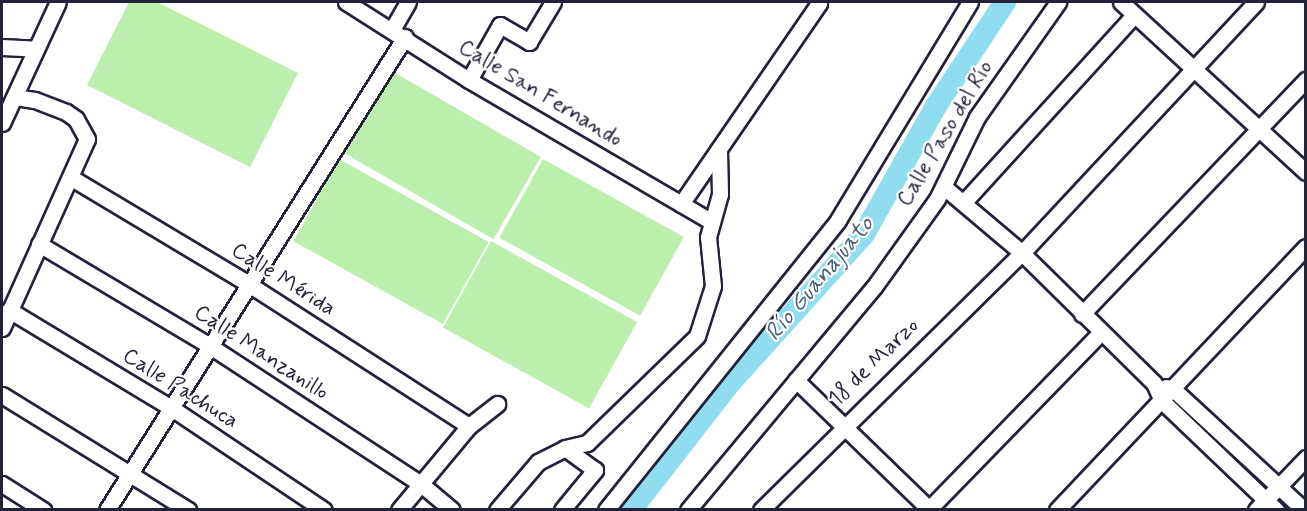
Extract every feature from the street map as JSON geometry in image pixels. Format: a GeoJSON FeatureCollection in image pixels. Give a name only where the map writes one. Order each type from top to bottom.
{"type":"FeatureCollection","features":[{"type":"Feature","properties":{"kind":"street"},"geometry":{"type":"LineString","coordinates":[[2,123],[58,2]]}},
{"type":"Feature","properties":{"kind":"street","name":"Calle San Fernando"},"geometry":{"type":"LineString","coordinates":[[346,2],[399,33],[469,80],[712,222]]}},
{"type":"Feature","properties":{"kind":"street"},"geometry":{"type":"LineString","coordinates":[[107,510],[247,283],[269,254],[399,33],[408,2]]}},
{"type":"Feature","properties":{"kind":"street"},"geometry":{"type":"LineString","coordinates":[[469,80],[500,25],[529,42],[553,2]]}},
{"type":"Feature","properties":{"kind":"street"},"geometry":{"type":"LineString","coordinates":[[681,204],[818,2]]}},
{"type":"Feature","properties":{"kind":"street","name":"Calle Paso del Río"},"geometry":{"type":"LineString","coordinates":[[606,510],[838,220],[970,2]]}},
{"type":"Feature","properties":{"kind":"street","name":"Calle Paso del Río"},"geometry":{"type":"LineString","coordinates":[[688,510],[874,287],[944,187],[977,117],[1058,2]]}},
{"type":"Feature","properties":{"kind":"street"},"geometry":{"type":"LineString","coordinates":[[1121,2],[1305,172]]}},
{"type":"Feature","properties":{"kind":"street","name":"18 de Marzo"},"geometry":{"type":"LineString","coordinates":[[760,510],[843,424],[1022,253],[1256,2]]}},
{"type":"Feature","properties":{"kind":"street"},"geometry":{"type":"LineString","coordinates":[[964,202],[1134,15]]}},
{"type":"Feature","properties":{"kind":"street"},"geometry":{"type":"LineString","coordinates":[[2,47],[36,49]]}},
{"type":"Feature","properties":{"kind":"street"},"geometry":{"type":"LineString","coordinates":[[1082,314],[1305,80]]}},
{"type":"Feature","properties":{"kind":"street"},"geometry":{"type":"LineString","coordinates":[[2,328],[87,139],[76,119],[66,112],[34,100],[14,97]]}},
{"type":"Feature","properties":{"kind":"street"},"geometry":{"type":"LineString","coordinates":[[497,510],[538,462],[565,448],[587,443],[697,336],[714,286],[708,237],[720,194],[719,149]]}},
{"type":"Feature","properties":{"kind":"street","name":"Calle Mérida"},"geometry":{"type":"LineString","coordinates":[[70,177],[247,283],[469,426]]}},
{"type":"Feature","properties":{"kind":"street"},"geometry":{"type":"LineString","coordinates":[[944,187],[1022,253],[1100,333],[1154,383],[1162,400],[1266,506],[1280,485],[1305,458]]}},
{"type":"Feature","properties":{"kind":"street","name":"Calle Manzanillo"},"geometry":{"type":"LineString","coordinates":[[39,244],[210,346],[421,484],[452,510]]}},
{"type":"Feature","properties":{"kind":"street"},"geometry":{"type":"LineString","coordinates":[[1057,510],[1305,247]]}},
{"type":"Feature","properties":{"kind":"street","name":"Calle Pachuca"},"geometry":{"type":"LineString","coordinates":[[9,310],[171,407],[324,510]]}},
{"type":"Feature","properties":{"kind":"street"},"geometry":{"type":"LineString","coordinates":[[796,380],[929,509],[1100,333]]}},
{"type":"Feature","properties":{"kind":"street"},"geometry":{"type":"LineString","coordinates":[[1154,383],[1173,389],[1280,485],[1304,510]]}},
{"type":"Feature","properties":{"kind":"street"},"geometry":{"type":"LineString","coordinates":[[2,395],[130,472],[188,510]]}},
{"type":"Feature","properties":{"kind":"street"},"geometry":{"type":"LineString","coordinates":[[399,510],[469,426],[497,404]]}},
{"type":"Feature","properties":{"kind":"street"},"geometry":{"type":"LineString","coordinates":[[562,510],[595,470],[565,448]]}},
{"type":"Feature","properties":{"kind":"street"},"geometry":{"type":"LineString","coordinates":[[2,484],[43,510]]}},
{"type":"Feature","properties":{"kind":"green space"},"geometry":{"type":"Polygon","coordinates":[[[129,2],[157,2],[298,73],[250,167],[87,85],[129,2]]]}},
{"type":"Feature","properties":{"kind":"green space"},"geometry":{"type":"Polygon","coordinates":[[[392,71],[541,157],[493,239],[344,153],[392,71]]]}},
{"type":"Feature","properties":{"kind":"green space"},"geometry":{"type":"Polygon","coordinates":[[[339,159],[489,242],[443,324],[293,241],[339,159]]]}},
{"type":"Feature","properties":{"kind":"green space"},"geometry":{"type":"Polygon","coordinates":[[[543,159],[684,237],[640,316],[499,238],[543,159]]]}},
{"type":"Feature","properties":{"kind":"green space"},"geometry":{"type":"Polygon","coordinates":[[[491,241],[637,322],[589,409],[443,328],[491,241]]]}},
{"type":"Feature","properties":{"kind":"waterway","name":"Río Guanajuato"},"geometry":{"type":"LineString","coordinates":[[631,510],[730,383],[864,234],[936,106],[1005,2]]}}]}
